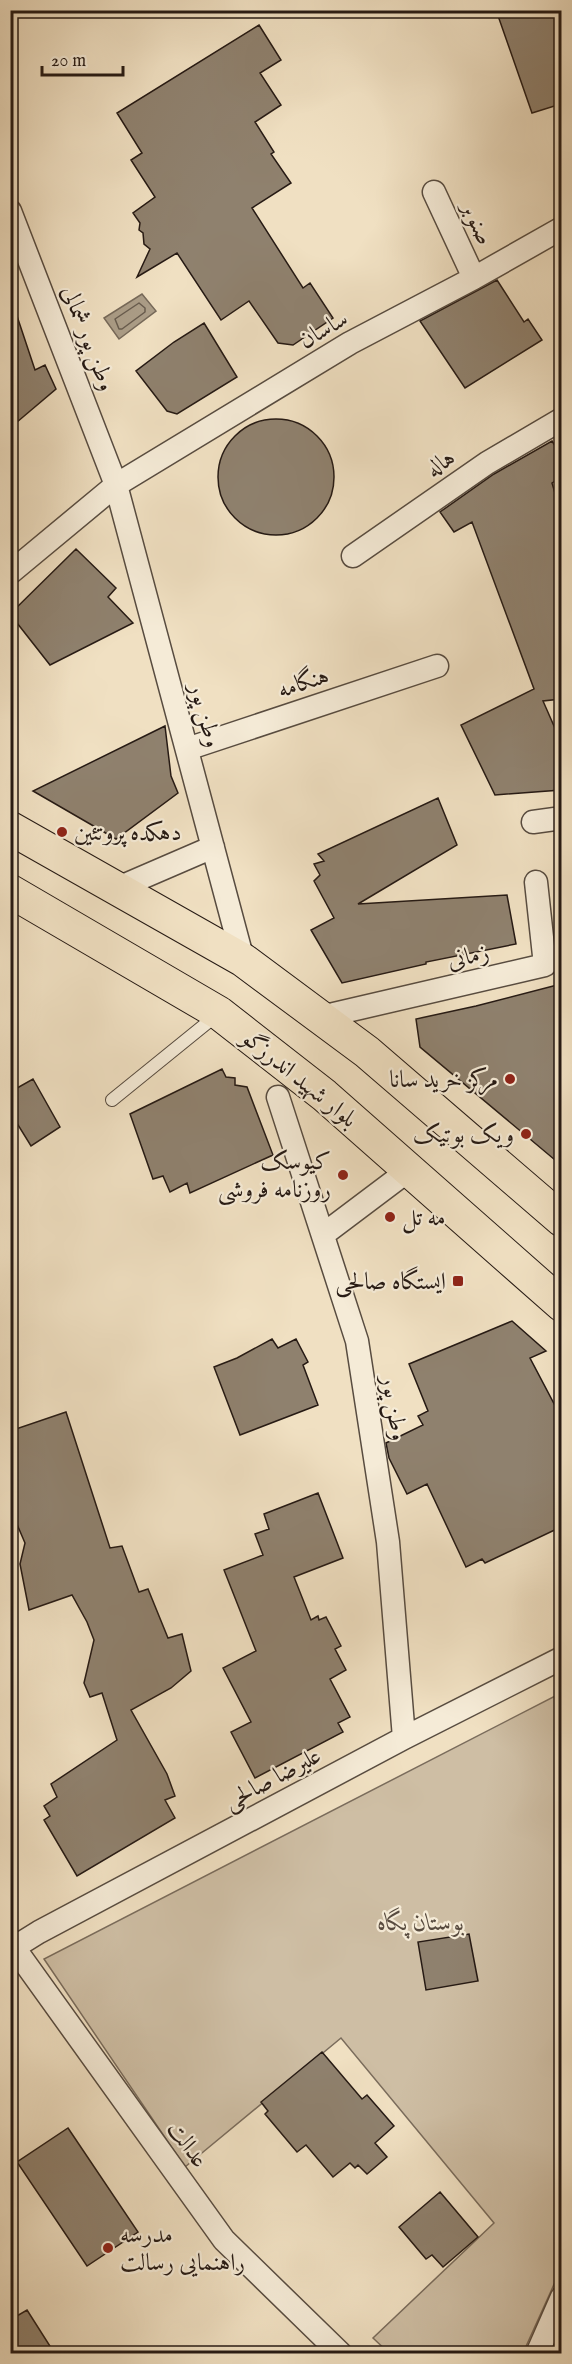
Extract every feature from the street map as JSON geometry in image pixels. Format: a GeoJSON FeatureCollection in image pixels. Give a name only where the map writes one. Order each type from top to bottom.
{"type":"FeatureCollection","features":[{"type":"Feature","properties":{"kind":"main road"},"geometry":{"type":"LineString","coordinates":[[10,828],[243,960],[367,1052],[561,1220]]}},
{"type":"Feature","properties":{"kind":"main road","name":"بلوار شهید اندرزگو"},"geometry":{"type":"LineString","coordinates":[[10,891],[219,1013],[324,1095],[561,1305]]}},
{"type":"Feature","properties":{"kind":"street","name":"صنوبر"},"geometry":{"type":"LineString","coordinates":[[434,192],[474,278]]}},
{"type":"Feature","properties":{"kind":"street","name":"وطن پور شمالی"},"geometry":{"type":"LineString","coordinates":[[10,211],[116,485]]}},
{"type":"Feature","properties":{"kind":"street","name":"ساسان"},"geometry":{"type":"LineString","coordinates":[[10,573],[116,485],[350,343],[474,278],[561,228]]}},
{"type":"Feature","properties":{"kind":"street","name":"هاله"},"geometry":{"type":"LineString","coordinates":[[352,556],[487,463],[561,419]]}},
{"type":"Feature","properties":{"kind":"street","name":"وطن پور"},"geometry":{"type":"LineString","coordinates":[[116,485],[243,960]]}},
{"type":"Feature","properties":{"kind":"street","name":"هنگامه"},"geometry":{"type":"LineString","coordinates":[[187,749],[437,666]]}},
{"type":"Feature","properties":{"kind":"street"},"geometry":{"type":"LineString","coordinates":[[533,822],[561,818]]}},
{"type":"Feature","properties":{"kind":"street"},"geometry":{"type":"LineString","coordinates":[[118,888],[213,847]]}},
{"type":"Feature","properties":{"kind":"street","name":"زمانی"},"geometry":{"type":"LineString","coordinates":[[321,1017],[545,965],[536,882]]}},
{"type":"Feature","properties":{"kind":"street","name":"وطن پور"},"geometry":{"type":"LineString","coordinates":[[278,1098],[357,1341],[388,1542],[404,1738]]}},
{"type":"Feature","properties":{"kind":"street"},"geometry":{"type":"LineString","coordinates":[[324,1234],[409,1170]]}},
{"type":"Feature","properties":{"kind":"street","name":"علیرضا صالحی"},"geometry":{"type":"LineString","coordinates":[[11,1946],[404,1738],[561,1658]]}},
{"type":"Feature","properties":{"kind":"street","name":"عدالت"},"geometry":{"type":"LineString","coordinates":[[11,1946],[224,2240],[341,2354]]}},
{"type":"Feature","properties":{"kind":"street"},"geometry":{"type":"LineString","coordinates":[[537,2354],[556,2328],[561,2297]]}},
{"type":"Feature","properties":{"kind":"lane"},"geometry":{"type":"LineString","coordinates":[[112,1100],[219,1013]]}},
{"type":"Feature","properties":{"kind":"green space","name":"بوستان پگاه"},"geometry":{"type":"Polygon","coordinates":[[[561,1693],[561,2269],[523,2353],[389,2353],[373,2338],[494,2223],[341,2038],[185,2167],[44,1959],[561,1693]]]}},
{"type":"Feature","properties":{"kind":"water"},"geometry":{"type":"Polygon","coordinates":[[[142,294],[156,311],[119,339],[104,318],[142,294]]]}},
{"type":"Feature","properties":{"kind":"building"},"geometry":{"type":"Polygon","coordinates":[[[496,10],[561,10],[561,104],[532,113],[496,10]]]}},
{"type":"Feature","properties":{"kind":"building"},"geometry":{"type":"Polygon","coordinates":[[[259,25],[281,60],[260,73],[281,105],[255,122],[274,152],[271,154],[291,183],[252,208],[303,288],[310,283],[333,318],[293,345],[278,343],[249,301],[221,320],[177,253],[137,277],[150,249],[144,244],[143,233],[139,230],[140,223],[133,213],[155,197],[131,160],[142,153],[117,113],[259,25]]]}},
{"type":"Feature","properties":{"kind":"building"},"geometry":{"type":"Polygon","coordinates":[[[497,280],[524,322],[528,319],[542,340],[465,388],[420,321],[497,280]]]}},
{"type":"Feature","properties":{"kind":"building"},"geometry":{"type":"Polygon","coordinates":[[[15,310],[35,370],[45,365],[56,389],[10,428],[10,311],[15,310]]]}},
{"type":"Feature","properties":{"kind":"building"},"geometry":{"type":"Polygon","coordinates":[[[204,323],[237,377],[177,414],[167,411],[136,371],[204,323]]]}},
{"type":"Feature","properties":{"kind":"building"},"geometry":{"type":"Polygon","coordinates":[[[276,419],[298,423],[317,436],[330,455],[334,477],[330,499],[317,518],[298,531],[276,535],[254,531],[235,518],[222,499],[218,477],[222,455],[235,436],[254,423],[276,419]]]}},
{"type":"Feature","properties":{"kind":"building"},"geometry":{"type":"Polygon","coordinates":[[[552,441],[561,455],[561,477],[552,483],[561,513],[561,699],[543,701],[561,742],[561,790],[495,795],[461,725],[534,689],[472,522],[454,532],[440,512],[494,474],[552,441]]]}},
{"type":"Feature","properties":{"kind":"building"},"geometry":{"type":"Polygon","coordinates":[[[76,549],[116,588],[108,597],[133,623],[50,665],[10,614],[76,549]]]}},
{"type":"Feature","properties":{"kind":"building"},"geometry":{"type":"Polygon","coordinates":[[[165,726],[171,776],[178,793],[116,839],[33,791],[165,726]]]}},
{"type":"Feature","properties":{"kind":"building"},"geometry":{"type":"Polygon","coordinates":[[[438,798],[457,845],[358,904],[507,895],[516,944],[426,962],[426,964],[342,983],[311,930],[334,918],[314,881],[320,875],[314,864],[324,861],[318,854],[438,798]]]}},
{"type":"Feature","properties":{"kind":"building","name":"مرکز خرید سانا"},"geometry":{"type":"Polygon","coordinates":[[[561,984],[561,1165],[420,1047],[416,1019],[561,984]]]}},
{"type":"Feature","properties":{"kind":"building"},"geometry":{"type":"Polygon","coordinates":[[[222,1069],[226,1077],[235,1078],[235,1085],[247,1087],[273,1155],[190,1193],[187,1183],[170,1192],[163,1176],[153,1179],[130,1114],[222,1069]]]}},
{"type":"Feature","properties":{"kind":"building"},"geometry":{"type":"Polygon","coordinates":[[[33,1079],[60,1127],[31,1146],[10,1112],[10,1092],[33,1079]]]}},
{"type":"Feature","properties":{"kind":"building"},"geometry":{"type":"Polygon","coordinates":[[[512,1321],[546,1351],[530,1358],[561,1417],[561,1527],[485,1563],[482,1559],[466,1567],[427,1484],[407,1494],[389,1458],[386,1443],[423,1425],[418,1416],[428,1411],[409,1364],[512,1321]]]}},
{"type":"Feature","properties":{"kind":"building"},"geometry":{"type":"Polygon","coordinates":[[[272,1339],[278,1348],[296,1339],[308,1362],[303,1365],[318,1405],[240,1435],[214,1367],[237,1358],[272,1339]]]}},
{"type":"Feature","properties":{"kind":"building"},"geometry":{"type":"Polygon","coordinates":[[[66,1412],[110,1548],[122,1546],[139,1592],[148,1589],[168,1638],[182,1634],[191,1671],[171,1688],[131,1710],[167,1774],[175,1796],[165,1800],[175,1818],[77,1876],[44,1820],[50,1816],[44,1806],[57,1797],[51,1784],[117,1740],[102,1693],[90,1697],[84,1683],[94,1640],[72,1595],[29,1610],[20,1564],[25,1543],[10,1508],[10,1500],[17,1485],[10,1466],[10,1431],[66,1412]]]}},
{"type":"Feature","properties":{"kind":"building"},"geometry":{"type":"Polygon","coordinates":[[[318,1493],[343,1558],[294,1577],[311,1620],[318,1616],[319,1620],[326,1617],[341,1646],[335,1649],[346,1670],[330,1679],[350,1717],[338,1723],[343,1732],[255,1778],[231,1732],[251,1722],[223,1668],[256,1651],[224,1570],[263,1555],[255,1534],[269,1529],[264,1514],[318,1493]]]}},
{"type":"Feature","properties":{"kind":"building"},"geometry":{"type":"Polygon","coordinates":[[[469,1934],[478,1981],[426,1990],[418,1942],[469,1934]]]}},
{"type":"Feature","properties":{"kind":"building"},"geometry":{"type":"Polygon","coordinates":[[[322,2052],[362,2099],[367,2095],[394,2126],[375,2143],[387,2157],[367,2174],[358,2165],[355,2168],[350,2163],[333,2177],[306,2145],[297,2152],[265,2114],[268,2111],[261,2102],[322,2052]]]}},
{"type":"Feature","properties":{"kind":"building"},"geometry":{"type":"Polygon","coordinates":[[[68,2128],[138,2232],[87,2266],[17,2162],[68,2128]]]}},
{"type":"Feature","properties":{"kind":"building"},"geometry":{"type":"Polygon","coordinates":[[[440,2192],[478,2237],[443,2267],[432,2255],[426,2259],[399,2227],[440,2192]]]}},
{"type":"Feature","properties":{"kind":"building"},"geometry":{"type":"Polygon","coordinates":[[[27,2310],[55,2354],[10,2354],[10,2320],[27,2310]]]}},
{"type":"Feature","properties":{"kind":"place","name":"دهکده پروتئین"},"geometry":{"type":"Point","coordinates":[62,832]}},
{"type":"Feature","properties":{"kind":"place","name":"مرکز خرید سانا"},"geometry":{"type":"Point","coordinates":[510,1079]}},
{"type":"Feature","properties":{"kind":"place","name":"ویک بوتیک"},"geometry":{"type":"Point","coordinates":[526,1134]}},
{"type":"Feature","properties":{"kind":"place","name":"کیوسک روزنامه فروشی"},"geometry":{"type":"Point","coordinates":[343,1175]}},
{"type":"Feature","properties":{"kind":"place","name":"مه تل"},"geometry":{"type":"Point","coordinates":[390,1217]}},
{"type":"Feature","properties":{"kind":"place","name":"ایستگاه صالحی"},"geometry":{"type":"Point","coordinates":[458,1281]}},
{"type":"Feature","properties":{"kind":"place","name":"مدرسه راهنمایی رسالت"},"geometry":{"type":"Point","coordinates":[108,2248]}}]}
